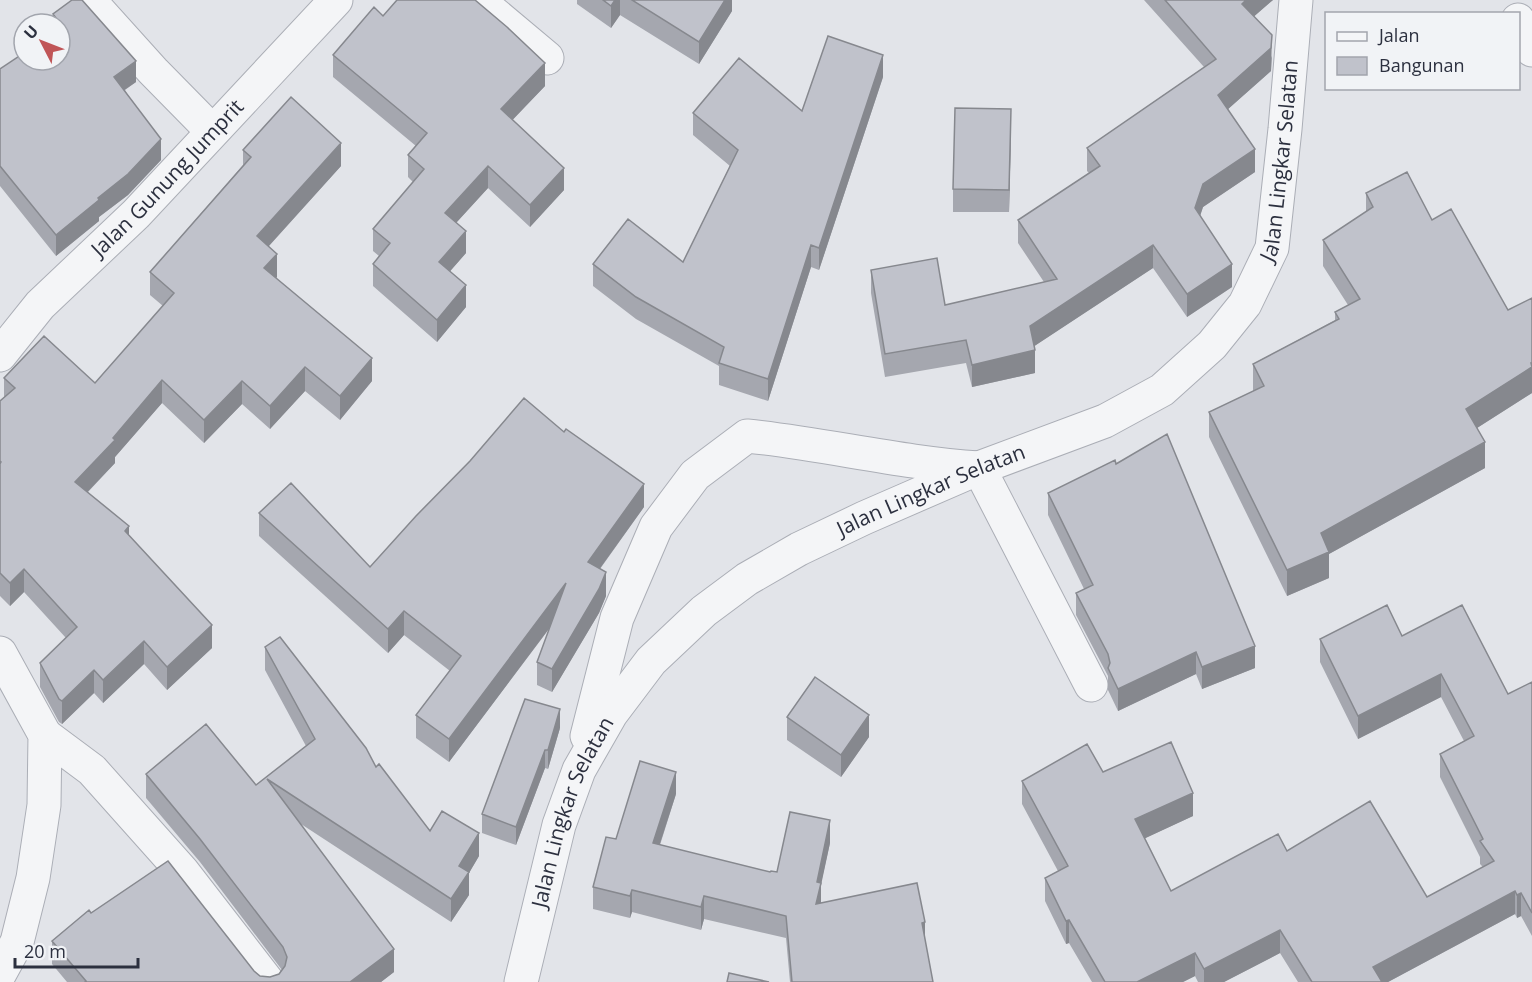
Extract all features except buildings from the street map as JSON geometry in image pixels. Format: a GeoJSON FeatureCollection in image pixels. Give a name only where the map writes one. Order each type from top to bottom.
{"type":"FeatureCollection","features":[{"type":"Feature","properties":{"kind":"street"},"geometry":{"type":"LineString","coordinates":[[89,0],[153,71],[212,131]]}},
{"type":"Feature","properties":{"kind":"street","name":"Jalan Gunung Jumprit"},"geometry":{"type":"LineString","coordinates":[[0,355],[40,305],[136,214],[336,0]]}},
{"type":"Feature","properties":{"kind":"street"},"geometry":{"type":"LineString","coordinates":[[478,0],[547,58]]}},
{"type":"Feature","properties":{"kind":"street","name":"Jalan Lingkar Selatan"},"geometry":{"type":"LineString","coordinates":[[521,982],[559,825],[579,770],[611,714],[651,661],[704,611],[747,579],[799,549],[979,468],[1105,421],[1161,390],[1212,345],[1245,304],[1272,248],[1296,0]]}},
{"type":"Feature","properties":{"kind":"street"},"geometry":{"type":"LineString","coordinates":[[1520,24],[1532,50]]}},
{"type":"Feature","properties":{"kind":"street"},"geometry":{"type":"LineString","coordinates":[[579,770],[617,618],[656,527],[695,475],[747,436],[799,441],[873,456],[979,468],[1091,686]]}},
{"type":"Feature","properties":{"kind":"street"},"geometry":{"type":"LineString","coordinates":[[0,653],[45,735],[92,770],[183,872],[268,982]]}},
{"type":"Feature","properties":{"kind":"street"},"geometry":{"type":"LineString","coordinates":[[0,973],[17,942],[33,878],[44,805],[45,735]]}}]}
